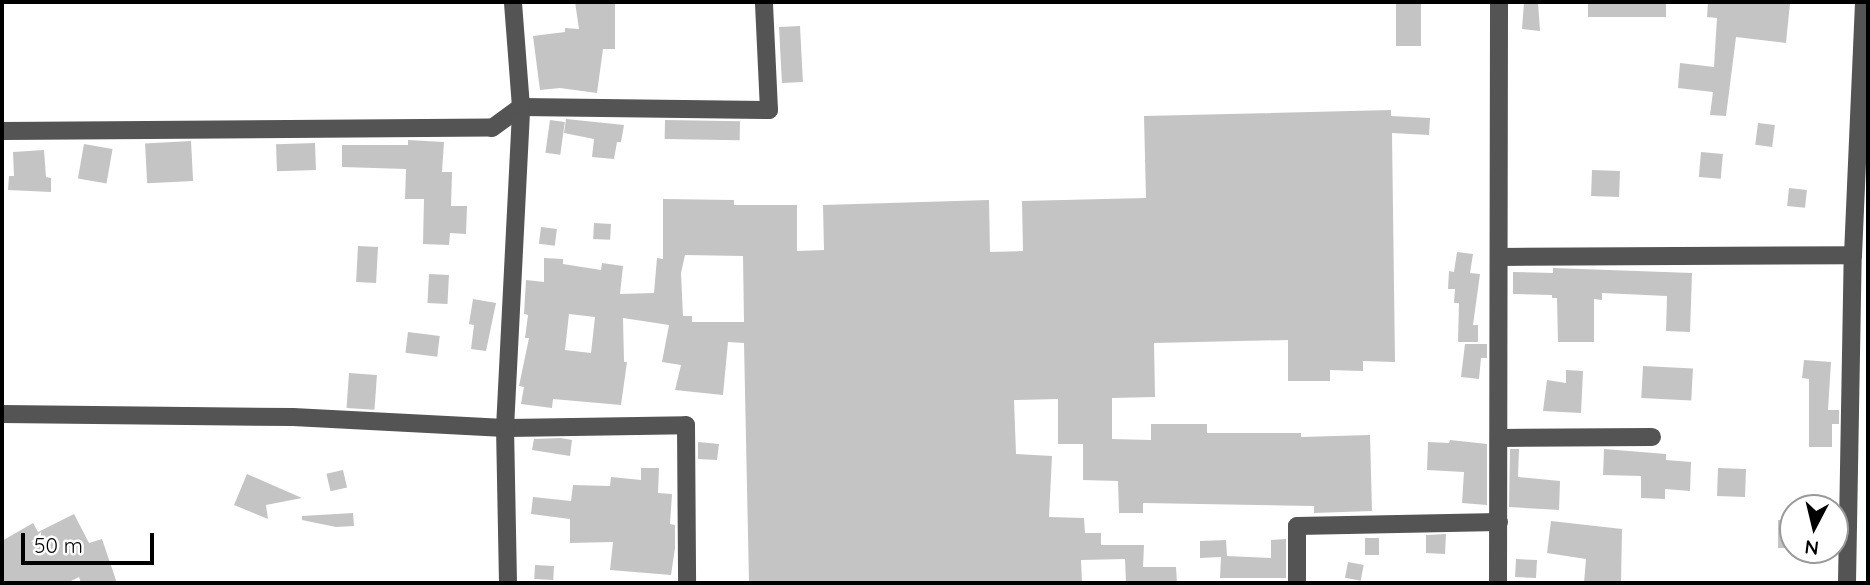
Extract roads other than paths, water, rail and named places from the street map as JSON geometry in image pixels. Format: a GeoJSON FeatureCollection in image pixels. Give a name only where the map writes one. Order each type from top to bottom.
{"type":"FeatureCollection","features":[{"type":"Feature","properties":{"kind":"street"},"geometry":{"type":"LineString","coordinates":[[509,583],[505,428],[521,107],[513,2]]}},
{"type":"Feature","properties":{"kind":"street"},"geometry":{"type":"LineString","coordinates":[[2,131],[492,128],[521,107],[769,110],[764,2]]}},
{"type":"Feature","properties":{"kind":"street"},"geometry":{"type":"LineString","coordinates":[[1498,583],[1499,2]]}},
{"type":"Feature","properties":{"kind":"street"},"geometry":{"type":"LineString","coordinates":[[1847,583],[1853,255],[1864,2]]}},
{"type":"Feature","properties":{"kind":"street"},"geometry":{"type":"LineString","coordinates":[[1499,257],[1853,255]]}},
{"type":"Feature","properties":{"kind":"street"},"geometry":{"type":"LineString","coordinates":[[2,414],[293,418],[505,428],[686,425],[687,583]]}},
{"type":"Feature","properties":{"kind":"street"},"geometry":{"type":"LineString","coordinates":[[1500,438],[1652,437]]}},
{"type":"Feature","properties":{"kind":"street"},"geometry":{"type":"LineString","coordinates":[[1297,583],[1297,526],[1499,522]]}}]}
